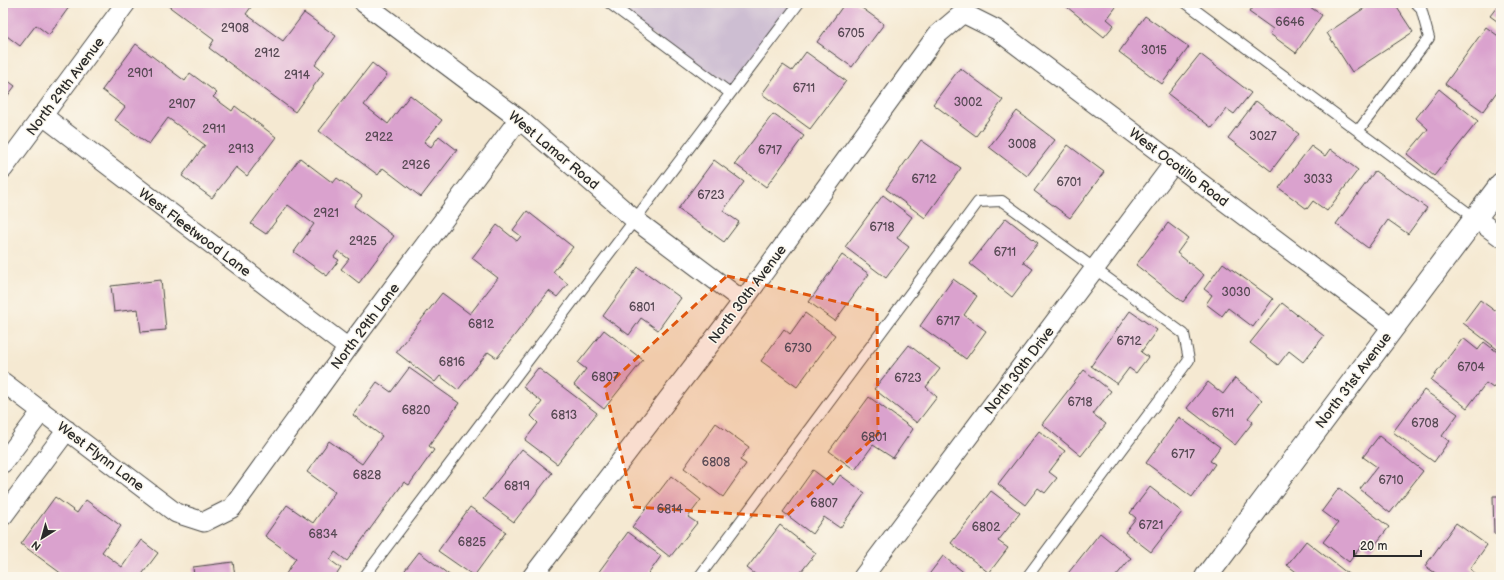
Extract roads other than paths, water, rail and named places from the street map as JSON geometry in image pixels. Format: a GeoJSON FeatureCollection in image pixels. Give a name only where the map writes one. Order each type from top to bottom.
{"type":"FeatureCollection","features":[{"type":"Feature","properties":{"kind":"street","name":"North 29th Avenue"},"geometry":{"type":"LineString","coordinates":[[3,169],[126,3]]}},
{"type":"Feature","properties":{"kind":"street","name":"West Lamar Road"},"geometry":{"type":"LineString","coordinates":[[364,3],[519,119],[634,219],[743,301]]}},
{"type":"Feature","properties":{"kind":"street","name":"West Ocotillo Road"},"geometry":{"type":"LineString","coordinates":[[963,13],[996,30],[1392,327]]}},
{"type":"Feature","properties":{"kind":"street","name":"North 30th Avenue"},"geometry":{"type":"LineString","coordinates":[[532,577],[743,301],[937,35],[963,13]]}},
{"type":"Feature","properties":{"kind":"street","name":"West Fleetwood Lane"},"geometry":{"type":"LineString","coordinates":[[42,115],[348,348]]}},
{"type":"Feature","properties":{"kind":"street","name":"North 29th Lane"},"geometry":{"type":"LineString","coordinates":[[204,522],[232,508],[348,348],[519,119]]}},
{"type":"Feature","properties":{"kind":"street","name":"North 30th Drive"},"geometry":{"type":"LineString","coordinates":[[863,577],[1174,163]]}},
{"type":"Feature","properties":{"kind":"street","name":"North 31st Avenue"},"geometry":{"type":"LineString","coordinates":[[1206,577],[1392,327],[1501,184]]}},
{"type":"Feature","properties":{"kind":"street"},"geometry":{"type":"LineString","coordinates":[[1476,218],[1501,237]]}},
{"type":"Feature","properties":{"kind":"street","name":"West Flynn Lane"},"geometry":{"type":"LineString","coordinates":[[3,382],[176,513],[204,522]]}},
{"type":"Feature","properties":{"kind":"street"},"geometry":{"type":"LineString","coordinates":[[3,463],[42,411]]}},
{"type":"Feature","properties":{"kind":"street"},"geometry":{"type":"LineString","coordinates":[[3,516],[67,430]]}},
{"type":"Feature","properties":{"kind":"lane"},"geometry":{"type":"LineString","coordinates":[[609,3],[730,93]]}},
{"type":"Feature","properties":{"kind":"lane"},"geometry":{"type":"LineString","coordinates":[[364,577],[799,3]]}},
{"type":"Feature","properties":{"kind":"lane"},"geometry":{"type":"LineString","coordinates":[[1186,3],[1476,218]]}},
{"type":"Feature","properties":{"kind":"lane"},"geometry":{"type":"LineString","coordinates":[[1358,131],[1429,38],[1421,8],[1416,3]]}},
{"type":"Feature","properties":{"kind":"lane"},"geometry":{"type":"LineString","coordinates":[[699,577],[978,202],[1002,201],[1184,334],[1189,360],[1027,577]]}}]}
